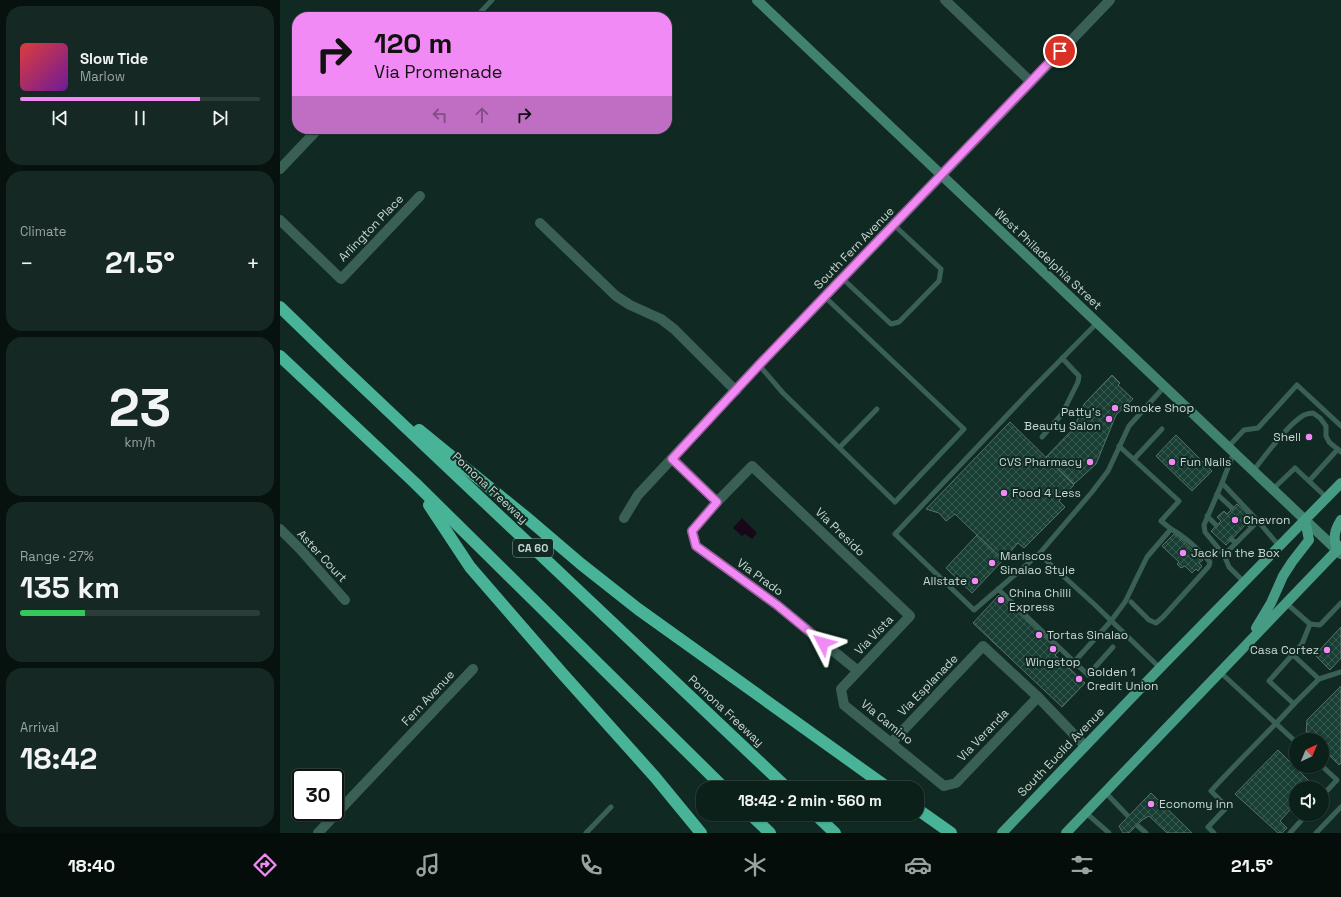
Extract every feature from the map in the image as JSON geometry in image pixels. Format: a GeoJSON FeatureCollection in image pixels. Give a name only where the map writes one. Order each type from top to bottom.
{"type":"FeatureCollection","features":[{"type":"Feature","properties":{"kind":"highway","name":"Pomona Freeway"},"geometry":{"type":"LineString","coordinates":[[280,307],[342,368],[780,781]]}},
{"type":"Feature","properties":{"kind":"highway","name":"CA 60"},"geometry":{"type":"LineString","coordinates":[[280,356],[415,483],[717,781]]}},
{"type":"Feature","properties":{"kind":"highway"},"geometry":{"type":"LineString","coordinates":[[342,368],[638,609],[878,781]]}},
{"type":"Feature","properties":{"kind":"highway"},"geometry":{"type":"LineString","coordinates":[[415,483],[470,567],[655,777],[701,833]]}},
{"type":"Feature","properties":{"kind":"highway"},"geometry":{"type":"LineString","coordinates":[[924,814],[951,833]]}},
{"type":"Feature","properties":{"kind":"highway"},"geometry":{"type":"LineString","coordinates":[[757,821],[770,833]]}},
{"type":"Feature","properties":{"kind":"highway"},"geometry":{"type":"LineString","coordinates":[[822,821],[835,833]]}},
{"type":"Feature","properties":{"kind":"main road","name":"West Philadelphia Street"},"geometry":{"type":"LineString","coordinates":[[757,0],[1253,471],[1322,536],[1340,550]]}},
{"type":"Feature","properties":{"kind":"main road","name":"South Euclid Avenue"},"geometry":{"type":"LineString","coordinates":[[1002,833],[1160,668],[1341,483]]}},
{"type":"Feature","properties":{"kind":"main road"},"geometry":{"type":"LineString","coordinates":[[1240,651],[1260,622],[1286,571],[1308,543],[1309,536],[1305,520]]}},
{"type":"Feature","properties":{"kind":"main road"},"geometry":{"type":"LineString","coordinates":[[1066,833],[1286,603],[1340,550],[1335,543],[1334,535],[1341,520]]}},
{"type":"Feature","properties":{"kind":"street"},"geometry":{"type":"LineString","coordinates":[[945,0],[1031,82]]}},
{"type":"Feature","properties":{"kind":"street","name":"South Fern Avenue"},"geometry":{"type":"LineString","coordinates":[[624,518],[638,495],[759,365],[1110,0]]}},
{"type":"Feature","properties":{"kind":"street"},"geometry":{"type":"LineString","coordinates":[[280,169],[313,134]]}},
{"type":"Feature","properties":{"kind":"street","name":"Arlington Place"},"geometry":{"type":"LineString","coordinates":[[280,220],[341,279],[420,196]]}},
{"type":"Feature","properties":{"kind":"street"},"geometry":{"type":"LineString","coordinates":[[540,223],[616,296],[630,305],[661,319],[674,329],[736,391]]}},
{"type":"Feature","properties":{"kind":"street"},"geometry":{"type":"LineString","coordinates":[[672,459],[717,502]]}},
{"type":"Feature","properties":{"kind":"street","name":"Via Presido"},"geometry":{"type":"LineString","coordinates":[[717,502],[752,466],[910,616]]}},
{"type":"Feature","properties":{"kind":"street","name":"Via Prado"},"geometry":{"type":"LineString","coordinates":[[717,502],[692,531],[696,546],[777,605],[858,671]]}},
{"type":"Feature","properties":{"kind":"street","name":"Aster Court"},"geometry":{"type":"LineString","coordinates":[[280,529],[300,549],[345,600]]}},
{"type":"Feature","properties":{"kind":"street","name":"Via Vista"},"geometry":{"type":"LineString","coordinates":[[858,671],[910,616]]}},
{"type":"Feature","properties":{"kind":"street","name":"Via Esplanade"},"geometry":{"type":"LineString","coordinates":[[892,742],[983,646],[1038,698]]}},
{"type":"Feature","properties":{"kind":"street","name":"Fern Avenue"},"geometry":{"type":"LineString","coordinates":[[318,833],[473,669]]}},
{"type":"Feature","properties":{"kind":"street","name":"Via Camino"},"geometry":{"type":"LineString","coordinates":[[858,671],[841,689],[844,705],[892,742],[944,786]]}},
{"type":"Feature","properties":{"kind":"street"},"geometry":{"type":"LineString","coordinates":[[1038,698],[1085,746]]}},
{"type":"Feature","properties":{"kind":"street","name":"Via Veranda"},"geometry":{"type":"LineString","coordinates":[[944,786],[956,783],[1038,698]]}},
{"type":"Feature","properties":{"kind":"lane"},"geometry":{"type":"LineString","coordinates":[[481,12],[492,0]]}},
{"type":"Feature","properties":{"kind":"lane"},"geometry":{"type":"LineString","coordinates":[[843,279],[891,324],[899,322],[939,281],[941,269],[894,225]]}},
{"type":"Feature","properties":{"kind":"lane"},"geometry":{"type":"LineString","coordinates":[[759,365],[783,393],[895,502],[964,429],[825,297]]}},
{"type":"Feature","properties":{"kind":"lane"},"geometry":{"type":"LineString","coordinates":[[1097,323],[895,534],[974,610],[1039,554],[1092,492],[1108,471],[1129,426],[1164,386]]}},
{"type":"Feature","properties":{"kind":"lane"},"geometry":{"type":"LineString","coordinates":[[1042,437],[1062,414],[1078,382],[1079,376],[1062,358]]}},
{"type":"Feature","properties":{"kind":"lane"},"geometry":{"type":"LineString","coordinates":[[1244,582],[1229,567],[1224,555],[1205,532],[1204,525],[1222,483],[1231,449],[1244,430],[1258,428],[1296,385],[1341,426]]}},
{"type":"Feature","properties":{"kind":"lane"},"geometry":{"type":"LineString","coordinates":[[840,447],[877,409]]}},
{"type":"Feature","properties":{"kind":"lane"},"geometry":{"type":"LineString","coordinates":[[1253,471],[1298,419],[1306,414],[1313,413],[1320,418],[1326,426],[1326,436],[1329,442],[1340,450],[1309,481]]}},
{"type":"Feature","properties":{"kind":"lane"},"geometry":{"type":"LineString","coordinates":[[1134,459],[1162,429]]}},
{"type":"Feature","properties":{"kind":"lane"},"geometry":{"type":"LineString","coordinates":[[1119,446],[1179,501],[1161,521],[1171,529],[1181,534],[1210,562],[1210,566],[1156,623],[1148,620],[1132,602]]}},
{"type":"Feature","properties":{"kind":"lane"},"geometry":{"type":"LineString","coordinates":[[1273,489],[1295,468],[1327,498]]}},
{"type":"Feature","properties":{"kind":"lane"},"geometry":{"type":"LineString","coordinates":[[1222,483],[1280,547]]}},
{"type":"Feature","properties":{"kind":"lane"},"geometry":{"type":"LineString","coordinates":[[1217,494],[1232,508]]}},
{"type":"Feature","properties":{"kind":"lane"},"geometry":{"type":"LineString","coordinates":[[1207,516],[1216,525]]}},
{"type":"Feature","properties":{"kind":"lane"},"geometry":{"type":"LineString","coordinates":[[1224,555],[1258,521]]}},
{"type":"Feature","properties":{"kind":"lane"},"geometry":{"type":"LineString","coordinates":[[1247,523],[1252,527]]}},
{"type":"Feature","properties":{"kind":"lane"},"geometry":{"type":"LineString","coordinates":[[1074,662],[1111,621],[1125,602],[1147,557],[1171,529]]}},
{"type":"Feature","properties":{"kind":"lane"},"geometry":{"type":"LineString","coordinates":[[1231,539],[1236,544]]}},
{"type":"Feature","properties":{"kind":"lane"},"geometry":{"type":"LineString","coordinates":[[1039,554],[1160,668]]}},
{"type":"Feature","properties":{"kind":"lane"},"geometry":{"type":"LineString","coordinates":[[998,589],[1088,675],[1113,647]]}},
{"type":"Feature","properties":{"kind":"lane"},"geometry":{"type":"LineString","coordinates":[[1286,603],[1310,624],[1320,625],[1341,603]]}},
{"type":"Feature","properties":{"kind":"lane"},"geometry":{"type":"LineString","coordinates":[[1294,704],[1269,681],[1302,644],[1310,624]]}},
{"type":"Feature","properties":{"kind":"lane"},"geometry":{"type":"LineString","coordinates":[[1293,655],[1319,679]]}},
{"type":"Feature","properties":{"kind":"lane"},"geometry":{"type":"LineString","coordinates":[[1220,672],[1289,736]]}},
{"type":"Feature","properties":{"kind":"lane"},"geometry":{"type":"LineString","coordinates":[[1214,833],[1208,827],[1227,807],[1211,791],[1234,765],[1319,679],[1341,672]]}},
{"type":"Feature","properties":{"kind":"lane"},"geometry":{"type":"LineString","coordinates":[[1329,773],[1337,780]]}},
{"type":"Feature","properties":{"kind":"lane"},"geometry":{"type":"LineString","coordinates":[[1329,789],[1341,776]]}},
{"type":"Feature","properties":{"kind":"lane"},"geometry":{"type":"LineString","coordinates":[[1105,792],[1127,815]]}},
{"type":"Feature","properties":{"kind":"lane"},"geometry":{"type":"LineString","coordinates":[[1316,833],[1341,806]]}},
{"type":"Feature","properties":{"kind":"lane"},"geometry":{"type":"LineString","coordinates":[[586,833],[610,808]]}},
{"type":"Feature","properties":{"kind":"lane"},"geometry":{"type":"LineString","coordinates":[[1085,812],[1109,833]]}},
{"type":"Feature","properties":{"kind":"lane"},"geometry":{"type":"LineString","coordinates":[[1290,833],[1301,821]]}},
{"type":"Feature","properties":{"kind":"lane"},"geometry":{"type":"LineString","coordinates":[[1138,826],[1146,833]]}},
{"type":"Feature","properties":{"kind":"shaded area"},"geometry":{"type":"Polygon","coordinates":[[[742,518],[757,533],[752,539],[745,534],[742,536],[733,528],[742,518]]]}},
{"type":"Feature","properties":{"kind":"building"},"geometry":{"type":"Polygon","coordinates":[[[1112,375],[1120,383],[1118,385],[1133,399],[1116,415],[1096,464],[1074,484],[1046,457],[1074,428],[1084,404],[1112,375]]]}},
{"type":"Feature","properties":{"kind":"building","name":"Food 4 Less"},"geometry":{"type":"Polygon","coordinates":[[[1010,422],[1074,485],[1059,501],[1065,507],[1024,548],[1018,543],[1003,560],[955,514],[946,521],[939,513],[926,509],[1010,422]]]}},
{"type":"Feature","properties":{"kind":"building"},"geometry":{"type":"Polygon","coordinates":[[[1176,435],[1212,471],[1192,491],[1156,456],[1176,435]]]}},
{"type":"Feature","properties":{"kind":"building"},"geometry":{"type":"Polygon","coordinates":[[[1237,504],[1252,518],[1226,545],[1211,531],[1221,521],[1217,517],[1224,511],[1227,514],[1237,504]]]}},
{"type":"Feature","properties":{"kind":"building","name":"Jack in the Box"},"geometry":{"type":"Polygon","coordinates":[[[1175,533],[1203,560],[1199,563],[1202,566],[1198,571],[1196,569],[1192,573],[1185,566],[1181,568],[1177,564],[1179,562],[1162,546],[1175,533]]]}},
{"type":"Feature","properties":{"kind":"building"},"geometry":{"type":"Polygon","coordinates":[[[977,535],[1003,560],[972,593],[946,568],[977,535]]]}},
{"type":"Feature","properties":{"kind":"building"},"geometry":{"type":"Polygon","coordinates":[[[999,595],[1059,651],[1055,655],[1085,683],[1062,707],[973,623],[999,595]]]}},
{"type":"Feature","properties":{"kind":"building"},"geometry":{"type":"Polygon","coordinates":[[[1341,627],[1341,658],[1330,670],[1315,655],[1341,627]]]}},
{"type":"Feature","properties":{"kind":"building"},"geometry":{"type":"Polygon","coordinates":[[[1341,686],[1341,763],[1339,765],[1329,755],[1329,733],[1306,733],[1307,720],[1341,686]]]}},
{"type":"Feature","properties":{"kind":"building"},"geometry":{"type":"Polygon","coordinates":[[[1278,750],[1289,761],[1289,773],[1301,773],[1309,781],[1289,781],[1289,811],[1280,821],[1287,828],[1282,833],[1278,833],[1235,794],[1278,750]]]}},
{"type":"Feature","properties":{"kind":"building","name":"Economy Inn"},"geometry":{"type":"Polygon","coordinates":[[[1151,793],[1192,833],[1167,833],[1149,816],[1142,820],[1129,833],[1123,833],[1119,826],[1151,793]]]}},
{"type":"Feature","properties":{"kind":"place","name":"Smoke Shop"},"geometry":{"type":"Point","coordinates":[1115,408]}},
{"type":"Feature","properties":{"kind":"place","name":"Patty's Beauty Salon"},"geometry":{"type":"Point","coordinates":[1109,419]}},
{"type":"Feature","properties":{"kind":"place","name":"Shell"},"geometry":{"type":"Point","coordinates":[1309,437]}},
{"type":"Feature","properties":{"kind":"place","name":"CVS Pharmacy"},"geometry":{"type":"Point","coordinates":[1090,462]}},
{"type":"Feature","properties":{"kind":"place","name":"Fun Nails"},"geometry":{"type":"Point","coordinates":[1172,462]}},
{"type":"Feature","properties":{"kind":"place","name":"Food 4 Less"},"geometry":{"type":"Point","coordinates":[1004,493]}},
{"type":"Feature","properties":{"kind":"place","name":"Chevron"},"geometry":{"type":"Point","coordinates":[1235,520]}},
{"type":"Feature","properties":{"kind":"place","name":"Jack in the Box"},"geometry":{"type":"Point","coordinates":[1183,553]}},
{"type":"Feature","properties":{"kind":"place","name":"Mariscos Sinalao Style"},"geometry":{"type":"Point","coordinates":[992,563]}},
{"type":"Feature","properties":{"kind":"place","name":"Allstate"},"geometry":{"type":"Point","coordinates":[975,581]}},
{"type":"Feature","properties":{"kind":"place","name":"China Chilli Express"},"geometry":{"type":"Point","coordinates":[1001,600]}},
{"type":"Feature","properties":{"kind":"place","name":"Tortas Sinalao"},"geometry":{"type":"Point","coordinates":[1039,635]}},
{"type":"Feature","properties":{"kind":"place","name":"Wingstop"},"geometry":{"type":"Point","coordinates":[1053,649]}},
{"type":"Feature","properties":{"kind":"place","name":"Casa Cortez"},"geometry":{"type":"Point","coordinates":[1327,650]}},
{"type":"Feature","properties":{"kind":"place","name":"Golden 1 Credit Union"},"geometry":{"type":"Point","coordinates":[1079,679]}},
{"type":"Feature","properties":{"kind":"place","name":"Economy Inn"},"geometry":{"type":"Point","coordinates":[1151,804]}},
{"type":"Feature","properties":{"kind":"route"},"geometry":{"type":"LineString","coordinates":[[823,643],[777,605],[696,546],[692,531],[717,502],[672,459],[759,365],[1060,51]]}}]}
